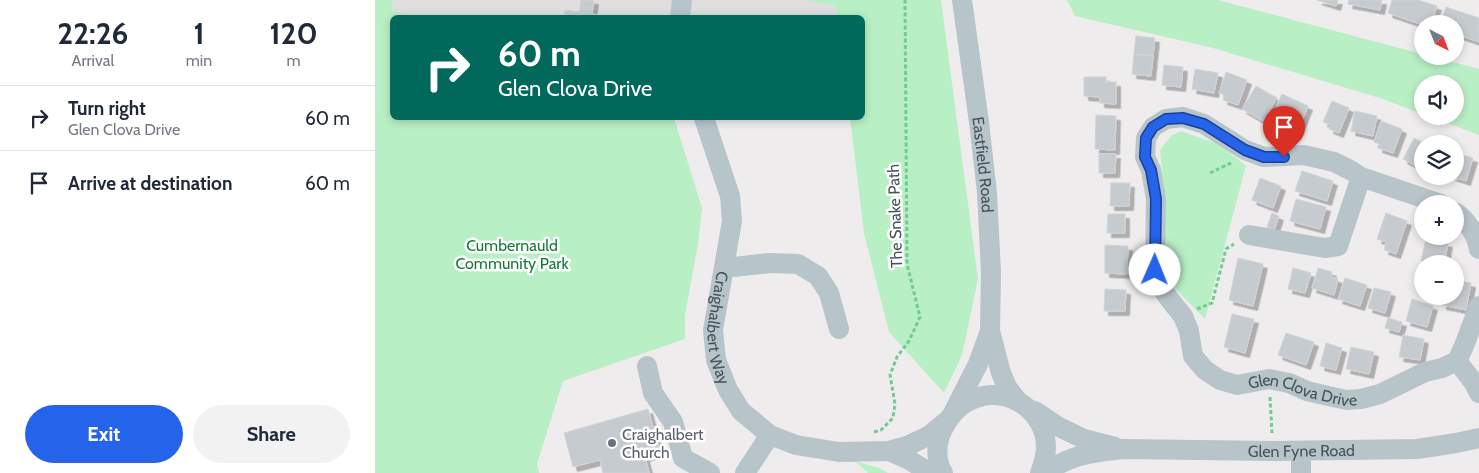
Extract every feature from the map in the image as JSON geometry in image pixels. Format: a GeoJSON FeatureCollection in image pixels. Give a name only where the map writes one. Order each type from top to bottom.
{"type":"FeatureCollection","features":[{"type":"Feature","properties":{"kind":"street"},"geometry":{"type":"LineString","coordinates":[[680,15],[682,0]]}},
{"type":"Feature","properties":{"kind":"street","name":"Eastfield Road"},"geometry":{"type":"LineString","coordinates":[[962,0],[987,193],[991,272],[990,331],[1001,373],[1007,387],[1037,417],[1044,431],[1047,448],[1040,473]]}},
{"type":"Feature","properties":{"kind":"street","name":"Glen Clova Drive"},"geometry":{"type":"LineString","coordinates":[[1415,195],[1361,176],[1334,162],[1304,156],[1264,157],[1245,150],[1204,124],[1183,118],[1166,119],[1153,127],[1146,138],[1145,157],[1151,170],[1156,199],[1155,270],[1161,287],[1183,316],[1189,331],[1193,356],[1205,370],[1219,380],[1237,385],[1269,379],[1289,383],[1307,391],[1347,400],[1361,399],[1380,394],[1425,372],[1442,368],[1457,361]]}},
{"type":"Feature","properties":{"kind":"street","name":"Craighalbert Way"},"geometry":{"type":"LineString","coordinates":[[705,120],[730,196],[732,221],[713,330],[716,360],[728,390],[741,411],[770,435],[797,445],[839,452],[889,451],[907,446],[930,435],[962,406],[976,398],[999,396],[1022,403]]}},
{"type":"Feature","properties":{"kind":"street"},"geometry":{"type":"LineString","coordinates":[[1249,235],[1325,248],[1338,246],[1361,176]]}},
{"type":"Feature","properties":{"kind":"street"},"geometry":{"type":"LineString","coordinates":[[1464,221],[1477,239],[1479,249]]}},
{"type":"Feature","properties":{"kind":"street"},"geometry":{"type":"LineString","coordinates":[[724,268],[770,263],[798,264],[818,276],[829,293],[839,329]]}},
{"type":"Feature","properties":{"kind":"street"},"geometry":{"type":"LineString","coordinates":[[1479,306],[1465,346],[1457,361],[1479,393]]}},
{"type":"Feature","properties":{"kind":"street","name":"Eastfield Road"},"geometry":{"type":"LineString","coordinates":[[943,473],[938,454],[939,437],[978,364],[990,331]]}},
{"type":"Feature","properties":{"kind":"street"},"geometry":{"type":"LineString","coordinates":[[647,366],[653,393],[673,422],[683,458],[709,473]]}},
{"type":"Feature","properties":{"kind":"street","name":"Glen Fyne Road"},"geometry":{"type":"LineString","coordinates":[[1022,403],[1059,427],[1084,439],[1124,450]]}},
{"type":"Feature","properties":{"kind":"street"},"geometry":{"type":"LineString","coordinates":[[745,473],[770,435]]}},
{"type":"Feature","properties":{"kind":"street","name":"Glen Fyne Road"},"geometry":{"type":"LineString","coordinates":[[1043,473],[1076,456],[1099,452],[1124,450],[1301,451],[1417,449],[1479,438]]}},
{"type":"Feature","properties":{"kind":"street","name":"Craighalbert Way"},"geometry":{"type":"LineString","coordinates":[[889,451],[931,473]]}},
{"type":"Feature","properties":{"kind":"street"},"geometry":{"type":"LineString","coordinates":[[1301,451],[1301,473]]}},
{"type":"Feature","properties":{"kind":"path","name":"The Snake Path"},"geometry":{"type":"LineString","coordinates":[[865,434],[881,430],[893,418],[895,404],[890,375],[897,357],[909,342],[920,317],[907,264],[905,0]]}},
{"type":"Feature","properties":{"kind":"path"},"geometry":{"type":"LineString","coordinates":[[1183,316],[1212,303],[1226,249],[1249,235]]}},
{"type":"Feature","properties":{"kind":"path"},"geometry":{"type":"LineString","coordinates":[[1269,379],[1273,451]]}},
{"type":"Feature","properties":{"kind":"shaded area"},"geometry":{"type":"Polygon","coordinates":[[[393,0],[804,0],[837,6],[838,15],[402,15],[391,9],[393,0]]]}},
{"type":"Feature","properties":{"kind":"green space","name":"Cumbernauld Community Park"},"geometry":{"type":"Polygon","coordinates":[[[375,0],[393,0],[392,10],[403,15],[390,15],[390,120],[675,120],[702,208],[698,244],[685,315],[685,339],[563,381],[537,464],[539,473],[375,473],[375,0]]]}},
{"type":"Feature","properties":{"kind":"green space"},"geometry":{"type":"Polygon","coordinates":[[[804,0],[941,0],[978,279],[962,355],[944,393],[889,332],[864,233],[850,120],[865,120],[865,15],[838,15],[836,6],[804,0]]]}},
{"type":"Feature","properties":{"kind":"green space"},"geometry":{"type":"Polygon","coordinates":[[[1067,0],[1218,0],[1414,52],[1414,65],[1464,65],[1479,69],[1479,135],[1453,125],[1464,125],[1464,75],[1414,75],[1414,111],[1383,99],[1213,48],[1075,16],[1067,0]]]}},
{"type":"Feature","properties":{"kind":"green space"},"geometry":{"type":"Polygon","coordinates":[[[1180,131],[1219,144],[1246,166],[1205,319],[1164,277],[1164,195],[1160,150],[1171,136],[1180,131]]]}},
{"type":"Feature","properties":{"kind":"green space"},"geometry":{"type":"Polygon","coordinates":[[[855,461],[879,468],[888,473],[868,473],[855,461]]]}},
{"type":"Feature","properties":{"kind":"building"},"geometry":{"type":"Polygon","coordinates":[[[581,0],[594,0],[592,14],[597,15],[564,15],[565,10],[579,12],[581,0]]]}},
{"type":"Feature","properties":{"kind":"building"},"geometry":{"type":"Polygon","coordinates":[[[1317,0],[1338,0],[1336,6],[1317,0]]]}},
{"type":"Feature","properties":{"kind":"building"},"geometry":{"type":"Polygon","coordinates":[[[1349,0],[1382,0],[1380,10],[1348,4],[1349,0]]]}},
{"type":"Feature","properties":{"kind":"building"},"geometry":{"type":"Polygon","coordinates":[[[1392,0],[1418,0],[1437,6],[1434,15],[1414,15],[1414,22],[1388,13],[1392,0]]]}},
{"type":"Feature","properties":{"kind":"building"},"geometry":{"type":"Polygon","coordinates":[[[1446,7],[1479,18],[1479,42],[1464,37],[1464,15],[1443,15],[1446,7]]]}},
{"type":"Feature","properties":{"kind":"building"},"geometry":{"type":"Polygon","coordinates":[[[1136,36],[1155,38],[1153,56],[1134,54],[1136,36]]]}},
{"type":"Feature","properties":{"kind":"building"},"geometry":{"type":"Polygon","coordinates":[[[1134,54],[1153,56],[1151,76],[1132,74],[1134,54]]]}},
{"type":"Feature","properties":{"kind":"building"},"geometry":{"type":"Polygon","coordinates":[[[1164,65],[1183,67],[1181,87],[1162,85],[1164,65]]]}},
{"type":"Feature","properties":{"kind":"building"},"geometry":{"type":"Polygon","coordinates":[[[1195,69],[1218,73],[1214,93],[1192,89],[1195,69]]]}},
{"type":"Feature","properties":{"kind":"building"},"geometry":{"type":"Polygon","coordinates":[[[1226,72],[1247,80],[1238,105],[1223,100],[1225,95],[1219,93],[1226,72]]]}},
{"type":"Feature","properties":{"kind":"building"},"geometry":{"type":"Polygon","coordinates":[[[1084,77],[1106,77],[1106,82],[1116,82],[1116,104],[1100,103],[1100,97],[1084,96],[1084,77]]]}},
{"type":"Feature","properties":{"kind":"building"},"geometry":{"type":"Polygon","coordinates":[[[1256,86],[1277,98],[1263,121],[1242,109],[1256,86]]]}},
{"type":"Feature","properties":{"kind":"building"},"geometry":{"type":"Polygon","coordinates":[[[1282,94],[1308,106],[1298,131],[1271,119],[1282,94]]]}},
{"type":"Feature","properties":{"kind":"building"},"geometry":{"type":"Polygon","coordinates":[[[1332,101],[1349,108],[1339,133],[1329,129],[1330,125],[1323,122],[1332,101]]]}},
{"type":"Feature","properties":{"kind":"building"},"geometry":{"type":"Polygon","coordinates":[[[1355,111],[1377,116],[1373,136],[1351,131],[1355,111]]]}},
{"type":"Feature","properties":{"kind":"building"},"geometry":{"type":"Polygon","coordinates":[[[1096,115],[1116,116],[1115,150],[1095,149],[1096,115]]]}},
{"type":"Feature","properties":{"kind":"building"},"geometry":{"type":"Polygon","coordinates":[[[1381,121],[1402,129],[1393,153],[1378,148],[1379,144],[1374,142],[1381,121]]]}},
{"type":"Feature","properties":{"kind":"building"},"geometry":{"type":"Polygon","coordinates":[[[1414,138],[1414,165],[1403,159],[1414,138]]]}},
{"type":"Feature","properties":{"kind":"building"},"geometry":{"type":"Polygon","coordinates":[[[1099,154],[1116,154],[1115,173],[1099,173],[1099,154]]]}},
{"type":"Feature","properties":{"kind":"building"},"geometry":{"type":"Polygon","coordinates":[[[1464,156],[1473,158],[1466,181],[1464,180],[1464,156]]]}},
{"type":"Feature","properties":{"kind":"building"},"geometry":{"type":"Polygon","coordinates":[[[1302,171],[1333,181],[1327,201],[1295,191],[1302,171]]]}},
{"type":"Feature","properties":{"kind":"building"},"geometry":{"type":"Polygon","coordinates":[[[1260,178],[1281,186],[1273,208],[1252,200],[1260,178]]]}},
{"type":"Feature","properties":{"kind":"building"},"geometry":{"type":"Polygon","coordinates":[[[1111,183],[1130,183],[1129,206],[1110,206],[1111,183]]]}},
{"type":"Feature","properties":{"kind":"building"},"geometry":{"type":"Polygon","coordinates":[[[1296,199],[1326,207],[1320,229],[1290,221],[1296,199]]]}},
{"type":"Feature","properties":{"kind":"building"},"geometry":{"type":"Polygon","coordinates":[[[1272,213],[1279,216],[1274,230],[1267,227],[1272,213]]]}},
{"type":"Feature","properties":{"kind":"building"},"geometry":{"type":"Polygon","coordinates":[[[1386,213],[1407,221],[1396,254],[1384,250],[1386,242],[1377,239],[1386,213]]]}},
{"type":"Feature","properties":{"kind":"building"},"geometry":{"type":"Polygon","coordinates":[[[1108,214],[1125,214],[1125,233],[1107,233],[1108,214]]]}},
{"type":"Feature","properties":{"kind":"building"},"geometry":{"type":"Polygon","coordinates":[[[1105,245],[1128,246],[1127,274],[1105,273],[1105,245]]]}},
{"type":"Feature","properties":{"kind":"building"},"geometry":{"type":"Polygon","coordinates":[[[1425,245],[1448,245],[1446,255],[1422,255],[1425,245]]]}},
{"type":"Feature","properties":{"kind":"building"},"geometry":{"type":"Polygon","coordinates":[[[1238,258],[1263,264],[1253,306],[1229,300],[1238,258]]]}},
{"type":"Feature","properties":{"kind":"building"},"geometry":{"type":"Polygon","coordinates":[[[1293,268],[1311,273],[1305,293],[1288,289],[1293,268]]]}},
{"type":"Feature","properties":{"kind":"building"},"geometry":{"type":"Polygon","coordinates":[[[1318,268],[1332,272],[1331,277],[1338,279],[1334,295],[1312,288],[1318,268]]]}},
{"type":"Feature","properties":{"kind":"building"},"geometry":{"type":"Polygon","coordinates":[[[1345,278],[1367,285],[1360,306],[1338,299],[1345,278]]]}},
{"type":"Feature","properties":{"kind":"building"},"geometry":{"type":"Polygon","coordinates":[[[1464,282],[1471,283],[1466,310],[1442,305],[1464,305],[1464,282]]]}},
{"type":"Feature","properties":{"kind":"building"},"geometry":{"type":"Polygon","coordinates":[[[1374,288],[1391,292],[1385,313],[1368,308],[1374,288]]]}},
{"type":"Feature","properties":{"kind":"building"},"geometry":{"type":"Polygon","coordinates":[[[1105,289],[1126,290],[1125,311],[1104,311],[1105,289]]]}},
{"type":"Feature","properties":{"kind":"building"},"geometry":{"type":"Polygon","coordinates":[[[1412,299],[1414,300],[1414,305],[1433,306],[1427,327],[1406,321],[1412,299]]]}},
{"type":"Feature","properties":{"kind":"building"},"geometry":{"type":"Polygon","coordinates":[[[1232,314],[1254,319],[1245,353],[1224,347],[1232,314]]]}},
{"type":"Feature","properties":{"kind":"building"},"geometry":{"type":"Polygon","coordinates":[[[1388,318],[1402,322],[1399,332],[1385,328],[1388,318]]]}},
{"type":"Feature","properties":{"kind":"building"},"geometry":{"type":"Polygon","coordinates":[[[1286,333],[1314,342],[1306,365],[1278,355],[1286,333]]]}},
{"type":"Feature","properties":{"kind":"building"},"geometry":{"type":"Polygon","coordinates":[[[1403,335],[1424,339],[1420,360],[1399,357],[1403,335]]]}},
{"type":"Feature","properties":{"kind":"building"},"geometry":{"type":"Polygon","coordinates":[[[1326,343],[1342,348],[1336,370],[1320,366],[1326,343]]]}},
{"type":"Feature","properties":{"kind":"building"},"geometry":{"type":"Polygon","coordinates":[[[1351,347],[1374,352],[1369,374],[1346,369],[1351,347]]]}},
{"type":"Feature","properties":{"kind":"building","name":"Craighalbert Church"},"geometry":{"type":"Polygon","coordinates":[[[648,409],[660,452],[645,457],[649,473],[603,473],[600,460],[573,467],[564,433],[648,409]]]}},
{"type":"Feature","properties":{"kind":"place","name":"Craighalbert Church"},"geometry":{"type":"Point","coordinates":[612,443]}},
{"type":"Feature","properties":{"kind":"route"},"geometry":{"type":"LineString","coordinates":[[1155,270],[1156,199],[1151,170],[1145,157],[1146,138],[1153,127],[1166,119],[1183,118],[1204,124],[1245,150],[1264,157],[1284,157]]}}]}
